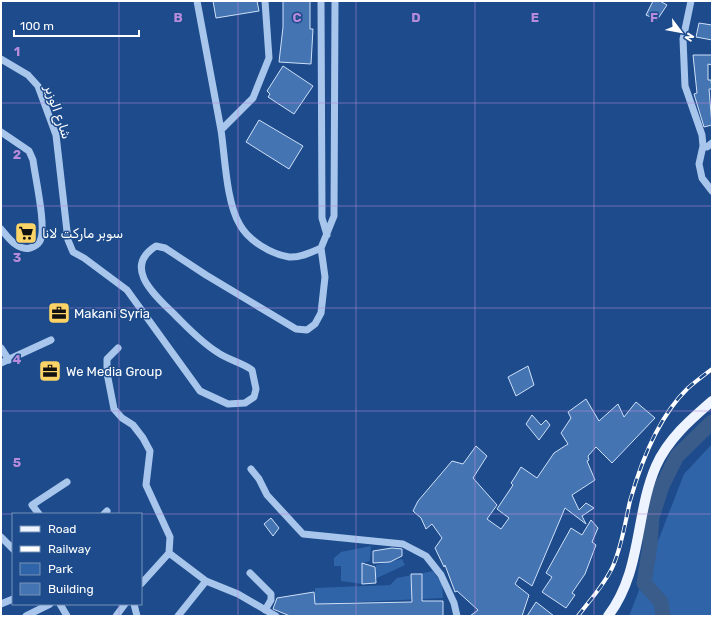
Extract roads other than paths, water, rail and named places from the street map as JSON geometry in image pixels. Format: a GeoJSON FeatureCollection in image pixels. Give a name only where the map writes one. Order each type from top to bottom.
{"type":"FeatureCollection","features":[{"type":"Feature","properties":{"kind":"main road"},"geometry":{"type":"LineString","coordinates":[[608,616],[619,600],[630,574],[651,479],[657,465],[665,450],[682,428],[712,401]]}},
{"type":"Feature","properties":{"kind":"street"},"geometry":{"type":"LineString","coordinates":[[197,1],[221,130],[231,201],[240,224],[253,240],[276,253],[290,257],[308,254],[321,248],[334,216],[335,1]]}},
{"type":"Feature","properties":{"kind":"street"},"geometry":{"type":"LineString","coordinates":[[221,130],[253,98],[269,58],[265,1]]}},
{"type":"Feature","properties":{"kind":"street"},"geometry":{"type":"LineString","coordinates":[[321,1],[322,218],[327,235]]}},
{"type":"Feature","properties":{"kind":"street"},"geometry":{"type":"LineString","coordinates":[[691,1],[683,39],[685,86],[702,135],[703,146],[699,164],[702,178],[712,191]]}},
{"type":"Feature","properties":{"kind":"street","name":"شارع الوزير"},"geometry":{"type":"LineString","coordinates":[[1,59],[28,75],[38,86],[56,135],[68,240],[73,252],[84,258],[127,290],[200,391],[228,404],[245,403],[254,397],[256,389],[252,370],[242,363],[219,354],[204,344],[152,292],[145,281],[142,272],[142,261],[149,250],[156,246],[165,248],[206,275],[296,329],[307,330],[315,324],[321,313],[325,277],[321,248]]}},
{"type":"Feature","properties":{"kind":"street"},"geometry":{"type":"LineString","coordinates":[[1,132],[29,151],[33,160],[43,230],[39,242],[35,246],[26,248],[12,242],[1,229]]}},
{"type":"Feature","properties":{"kind":"street"},"geometry":{"type":"LineString","coordinates":[[703,146],[707,147],[712,143]]}},
{"type":"Feature","properties":{"kind":"street"},"geometry":{"type":"LineString","coordinates":[[1,363],[51,340]]}},
{"type":"Feature","properties":{"kind":"street"},"geometry":{"type":"LineString","coordinates":[[1,348],[8,360]]}},
{"type":"Feature","properties":{"kind":"street"},"geometry":{"type":"LineString","coordinates":[[118,348],[107,359],[106,373],[113,405],[122,418],[133,425],[143,438],[150,451],[146,484],[170,537],[169,552],[142,583]]}},
{"type":"Feature","properties":{"kind":"street"},"geometry":{"type":"LineString","coordinates":[[251,469],[259,479],[267,495],[303,534],[403,544],[426,556],[441,575],[454,603],[457,616]]}},
{"type":"Feature","properties":{"kind":"street"},"geometry":{"type":"LineString","coordinates":[[38,513],[32,505],[66,482]]}},
{"type":"Feature","properties":{"kind":"street"},"geometry":{"type":"LineString","coordinates":[[1,537],[12,548]]}},
{"type":"Feature","properties":{"kind":"street"},"geometry":{"type":"LineString","coordinates":[[169,552],[206,581],[238,594],[276,616]]}},
{"type":"Feature","properties":{"kind":"street"},"geometry":{"type":"LineString","coordinates":[[250,573],[271,594],[272,598],[265,610]]}},
{"type":"Feature","properties":{"kind":"street"},"geometry":{"type":"LineString","coordinates":[[178,616],[206,581]]}},
{"type":"Feature","properties":{"kind":"street"},"geometry":{"type":"LineString","coordinates":[[1,604],[12,599]]}},
{"type":"Feature","properties":{"kind":"street"},"geometry":{"type":"LineString","coordinates":[[26,616],[48,605]]}},
{"type":"Feature","properties":{"kind":"street"},"geometry":{"type":"LineString","coordinates":[[61,605],[67,616]]}},
{"type":"Feature","properties":{"kind":"street"},"geometry":{"type":"LineString","coordinates":[[116,616],[124,605]]}},
{"type":"Feature","properties":{"kind":"street"},"geometry":{"type":"LineString","coordinates":[[134,605],[137,616]]}},
{"type":"Feature","properties":{"kind":"waterway"},"geometry":{"type":"LineString","coordinates":[[663,616],[661,602],[644,583],[650,545],[652,517],[662,486],[677,456],[712,422]]}},
{"type":"Feature","properties":{"kind":"railway"},"geometry":{"type":"LineString","coordinates":[[578,616],[602,586],[613,566],[621,542],[634,486],[645,456],[659,426],[677,400],[688,388],[712,369]]}},
{"type":"Feature","properties":{"kind":"place","name":"سوبر ماركت لانا"},"geometry":{"type":"Point","coordinates":[26,233]}},
{"type":"Feature","properties":{"kind":"place","name":"Makani Syria"},"geometry":{"type":"Point","coordinates":[59,313]}},
{"type":"Feature","properties":{"kind":"place","name":"We Media Group"},"geometry":{"type":"Point","coordinates":[50,371]}}]}
